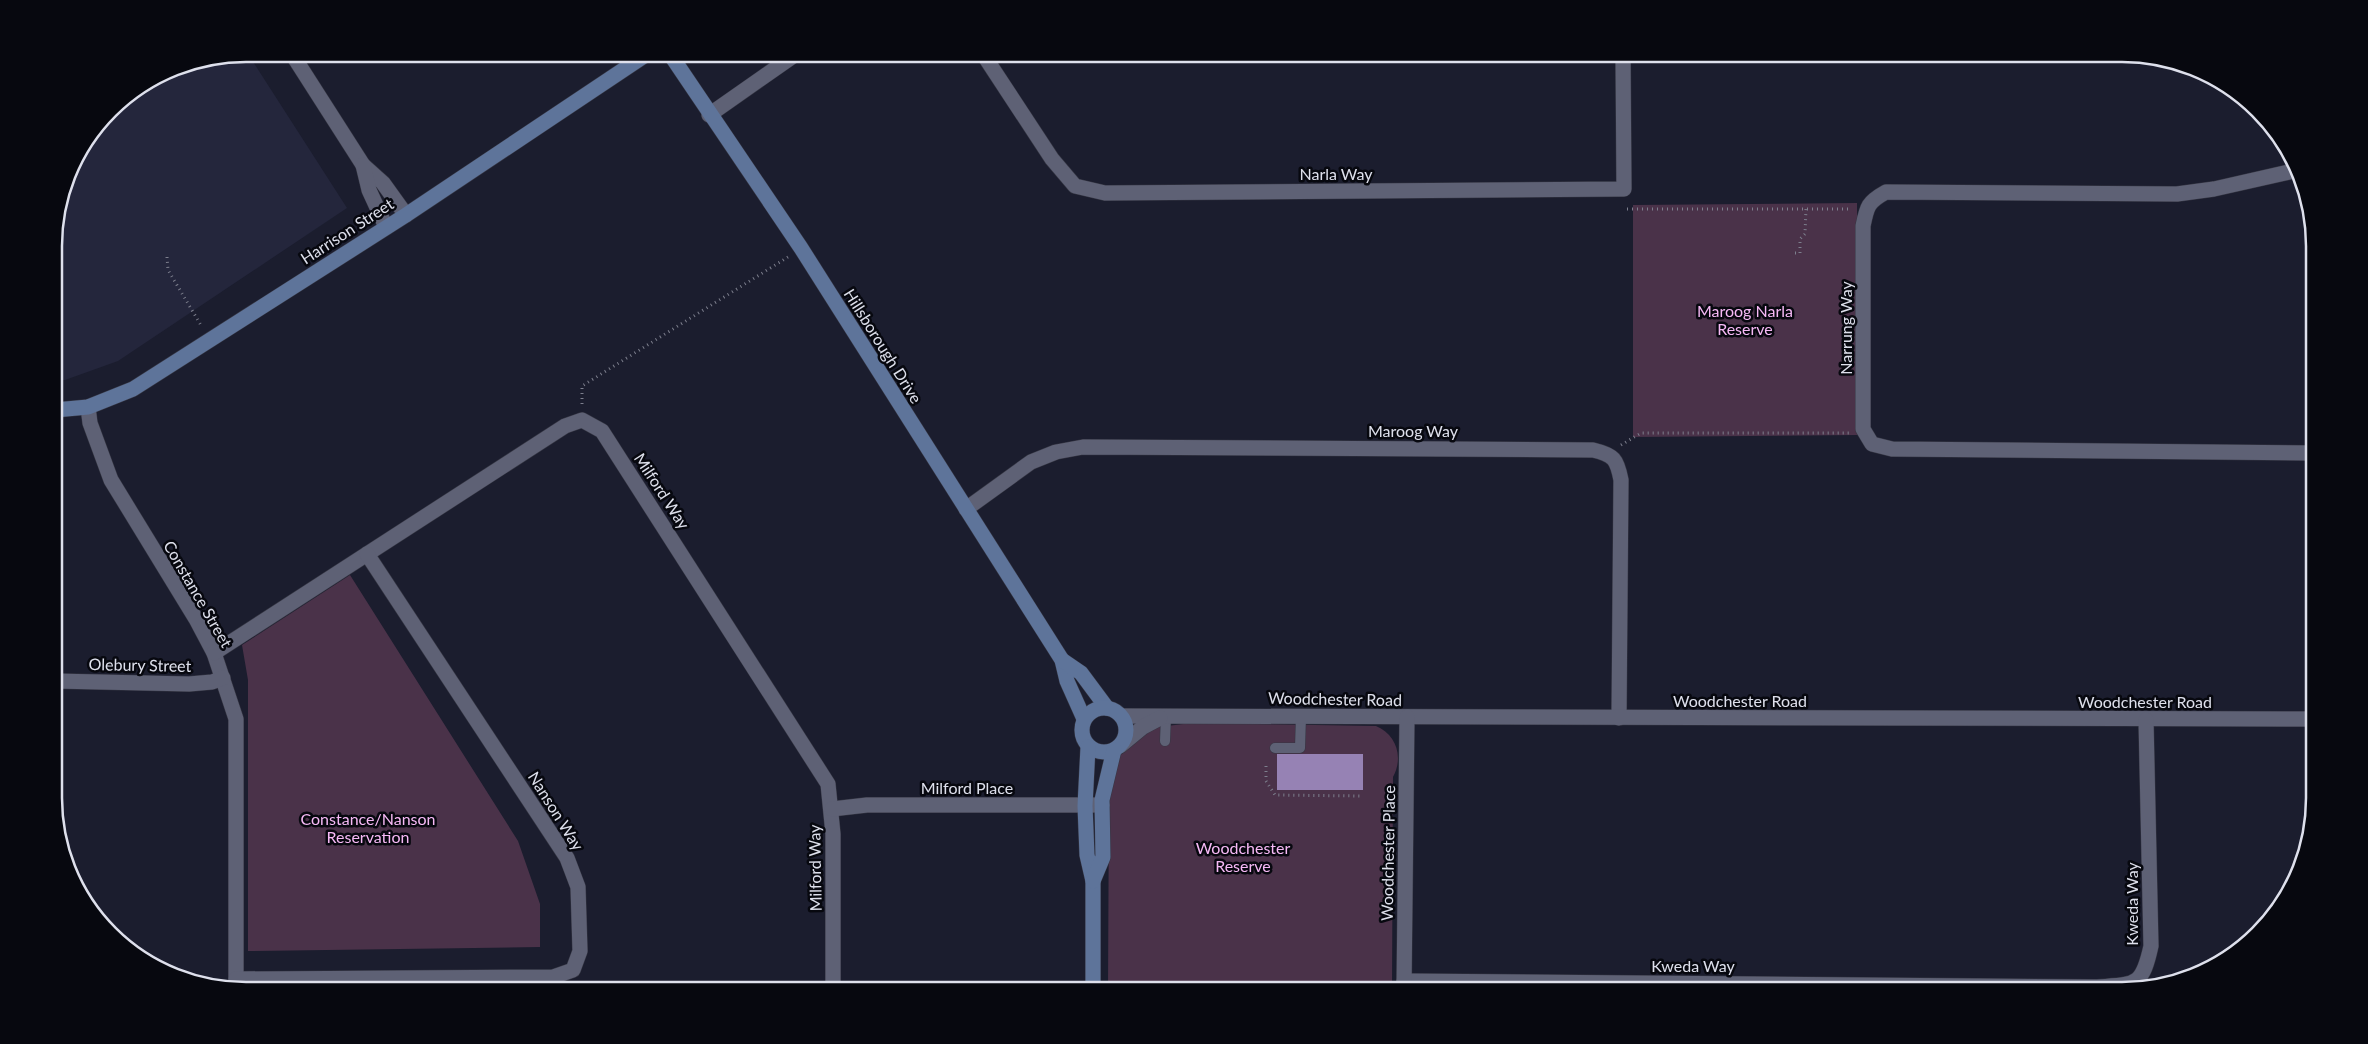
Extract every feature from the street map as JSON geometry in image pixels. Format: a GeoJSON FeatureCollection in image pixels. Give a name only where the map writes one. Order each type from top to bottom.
{"type":"FeatureCollection","features":[{"type":"Feature","properties":{"kind":"street"},"geometry":{"type":"LineString","coordinates":[[297,62],[363,165],[383,183],[406,215]]}},
{"type":"Feature","properties":{"kind":"street","name":"Harrison Street"},"geometry":{"type":"LineString","coordinates":[[62,410],[88,408],[133,389],[406,215],[634,62]]}},
{"type":"Feature","properties":{"kind":"street","name":"Hillsborough Drive"},"geometry":{"type":"LineString","coordinates":[[675,62],[709,115],[801,248],[1062,660],[1068,681],[1084,719]]}},
{"type":"Feature","properties":{"kind":"street"},"geometry":{"type":"LineString","coordinates":[[709,115],[785,62]]}},
{"type":"Feature","properties":{"kind":"street","name":"Narla Way"},"geometry":{"type":"LineString","coordinates":[[988,62],[1052,160],[1076,186],[1115,192],[1624,189],[1623,62]]}},
{"type":"Feature","properties":{"kind":"street"},"geometry":{"type":"LineString","coordinates":[[363,165],[369,190],[386,227]]}},
{"type":"Feature","properties":{"kind":"street"},"geometry":{"type":"LineString","coordinates":[[1866,209],[1872,200],[1886,192],[2177,194],[2214,189],[2290,172]]}},
{"type":"Feature","properties":{"kind":"street","name":"Narrung Way"},"geometry":{"type":"LineString","coordinates":[[1864,433],[1863,226],[1866,209]]}},
{"type":"Feature","properties":{"kind":"street","name":"Constance Street"},"geometry":{"type":"LineString","coordinates":[[88,408],[90,423],[111,480],[214,652],[236,719],[236,981]]}},
{"type":"Feature","properties":{"kind":"street"},"geometry":{"type":"LineString","coordinates":[[214,652],[565,426],[582,420]]}},
{"type":"Feature","properties":{"kind":"street","name":"Milford Way"},"geometry":{"type":"LineString","coordinates":[[582,420],[602,431],[828,784],[832,809],[833,982]]}},
{"type":"Feature","properties":{"kind":"street"},"geometry":{"type":"LineString","coordinates":[[1864,433],[1872,444],[1892,449],[2306,453]]}},
{"type":"Feature","properties":{"kind":"street","name":"Maroog Way"},"geometry":{"type":"LineString","coordinates":[[966,509],[1031,462],[1056,452],[1083,447],[1593,450],[1607,453]]}},
{"type":"Feature","properties":{"kind":"street"},"geometry":{"type":"LineString","coordinates":[[1607,453],[1618,463],[1621,480],[1619,718]]}},
{"type":"Feature","properties":{"kind":"street","name":"Nanson Way"},"geometry":{"type":"LineString","coordinates":[[327,982],[553,977],[572,970],[580,951],[578,887],[566,858],[367,554]]}},
{"type":"Feature","properties":{"kind":"street","name":"Hillsborough Drive"},"geometry":{"type":"LineString","coordinates":[[1062,660],[1081,673],[1107,708]]}},
{"type":"Feature","properties":{"kind":"street","name":"Olebury Street"},"geometry":{"type":"LineString","coordinates":[[62,681],[188,684],[212,682],[223,678]]}},
{"type":"Feature","properties":{"kind":"street"},"geometry":{"type":"LineString","coordinates":[[1093,881],[1103,857],[1102,805],[1104,785],[1117,748],[1126,731],[1121,716],[1107,708],[1090,713],[1084,719],[1081,729],[1083,740],[1088,746],[1098,752],[1117,748]]}},
{"type":"Feature","properties":{"kind":"street","name":"Woodchester Road"},"geometry":{"type":"LineString","coordinates":[[1117,748],[1143,727],[1166,715]]}},
{"type":"Feature","properties":{"kind":"street","name":"Woodchester Road"},"geometry":{"type":"LineString","coordinates":[[1121,716],[2306,719]]}},
{"type":"Feature","properties":{"kind":"street","name":"Woodchester Place"},"geometry":{"type":"LineString","coordinates":[[1404,982],[1407,717]]}},
{"type":"Feature","properties":{"kind":"street","name":"Kweda Way"},"geometry":{"type":"LineString","coordinates":[[2136,981],[2140,979],[2146,968],[2151,946],[2146,720]]}},
{"type":"Feature","properties":{"kind":"street"},"geometry":{"type":"LineString","coordinates":[[1088,746],[1085,806],[1087,856],[1093,881],[1093,982]]}},
{"type":"Feature","properties":{"kind":"street","name":"Milford Place"},"geometry":{"type":"LineString","coordinates":[[832,809],[867,805],[1102,805]]}},
{"type":"Feature","properties":{"kind":"lane"},"geometry":{"type":"LineString","coordinates":[[1165,741],[1166,715]]}},
{"type":"Feature","properties":{"kind":"lane"},"geometry":{"type":"LineString","coordinates":[[1275,748],[1300,748],[1301,716]]}},
{"type":"Feature","properties":{"kind":"path"},"geometry":{"type":"LineString","coordinates":[[1627,209],[1866,209]]}},
{"type":"Feature","properties":{"kind":"path"},"geometry":{"type":"LineString","coordinates":[[1795,254],[1800,254],[1800,239],[1805,234],[1806,209]]}},
{"type":"Feature","properties":{"kind":"path"},"geometry":{"type":"LineString","coordinates":[[582,420],[582,386],[801,248]]}},
{"type":"Feature","properties":{"kind":"path"},"geometry":{"type":"LineString","coordinates":[[167,257],[168,270],[210,340]]}},
{"type":"Feature","properties":{"kind":"path"},"geometry":{"type":"LineString","coordinates":[[1607,453],[1641,433],[1864,433]]}},
{"type":"Feature","properties":{"kind":"path"},"geometry":{"type":"LineString","coordinates":[[1266,766],[1266,781],[1275,796],[1360,796]]}},
{"type":"Feature","properties":{"kind":"shaded area"},"geometry":{"type":"Polygon","coordinates":[[[253,62],[347,208],[118,361],[62,380],[62,246],[64,222],[72,187],[87,154],[100,134],[116,116],[134,100],[154,87],[176,76],[210,66],[253,62]]]}},
{"type":"Feature","properties":{"kind":"green space","name":"Maroog Narla Reserve"},"geometry":{"type":"Polygon","coordinates":[[[1857,203],[1858,435],[1633,437],[1633,205],[1857,203]]]}},
{"type":"Feature","properties":{"kind":"green space","name":"Constance/Nanson Reservation"},"geometry":{"type":"Polygon","coordinates":[[[350,575],[518,841],[540,904],[540,947],[248,951],[248,680],[242,645],[350,575]]]}},
{"type":"Feature","properties":{"kind":"green space","name":"Woodchester Reserve"},"geometry":{"type":"Polygon","coordinates":[[[1191,723],[1376,726],[1389,735],[1398,754],[1398,762],[1393,777],[1392,982],[1108,982],[1109,785],[1113,761],[1128,743],[1151,728],[1191,723]]]}},
{"type":"Feature","properties":{"kind":"building"},"geometry":{"type":"Polygon","coordinates":[[[1277,754],[1363,754],[1363,790],[1277,790],[1277,754]]]}}]}
